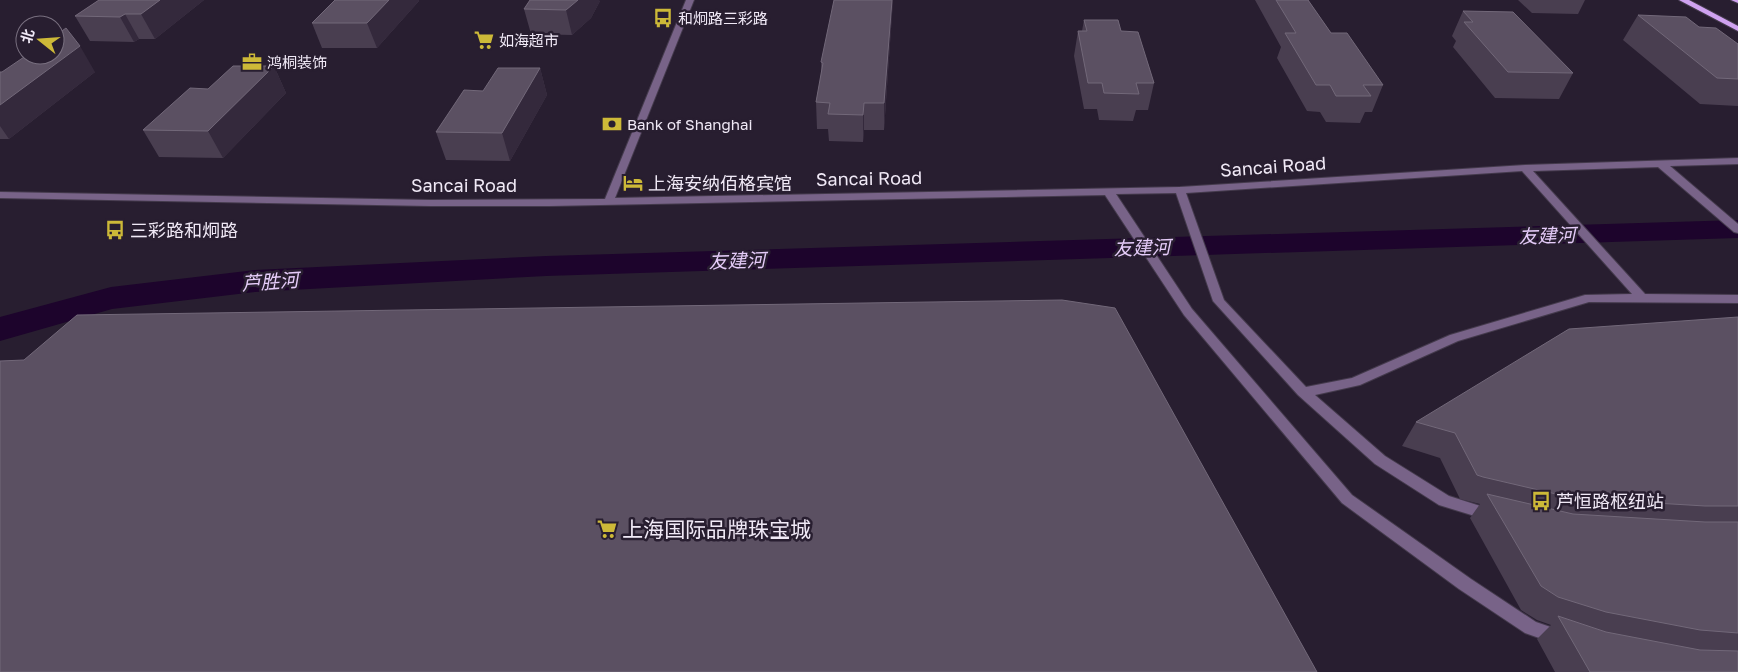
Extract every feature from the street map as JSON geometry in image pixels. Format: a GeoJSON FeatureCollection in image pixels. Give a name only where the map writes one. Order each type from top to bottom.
{"type":"FeatureCollection","features":[{"type":"Feature","properties":{"kind":"main road"},"geometry":{"type":"LineString","coordinates":[[1683,0],[1738,29]]}},
{"type":"Feature","properties":{"kind":"street"},"geometry":{"type":"LineString","coordinates":[[609,201],[690,0]]}},
{"type":"Feature","properties":{"kind":"street","name":"Sancai Road"},"geometry":{"type":"LineString","coordinates":[[0,195],[38,198],[430,203],[609,201],[1180,190],[1525,168],[1738,162]]}},
{"type":"Feature","properties":{"kind":"street"},"geometry":{"type":"LineString","coordinates":[[1661,164],[1738,230]]}},
{"type":"Feature","properties":{"kind":"street"},"geometry":{"type":"LineString","coordinates":[[1525,168],[1641,298]]}},
{"type":"Feature","properties":{"kind":"street"},"geometry":{"type":"LineString","coordinates":[[1180,190],[1219,301],[1303,392],[1380,460],[1444,502],[1500,517]]}},
{"type":"Feature","properties":{"kind":"street"},"geometry":{"type":"LineString","coordinates":[[1108,191],[1188,312],[1347,499],[1465,584],[1531,628],[1575,642]]}},
{"type":"Feature","properties":{"kind":"street"},"geometry":{"type":"LineString","coordinates":[[1303,392],[1355,382],[1454,338],[1589,298],[1738,299]]}},
{"type":"Feature","properties":{"kind":"building"},"geometry":{"type":"Polygon","coordinates":[[[99,0],[160,0],[141,14],[125,14],[120,17],[75,16],[99,0]]]}},
{"type":"Feature","properties":{"kind":"building"},"geometry":{"type":"Polygon","coordinates":[[[335,0],[389,0],[367,23],[312,23],[335,0]]]}},
{"type":"Feature","properties":{"kind":"building"},"geometry":{"type":"Polygon","coordinates":[[[530,0],[578,0],[566,10],[524,9],[530,0]]]}},
{"type":"Feature","properties":{"kind":"building"},"geometry":{"type":"Polygon","coordinates":[[[834,0],[892,0],[884,103],[864,103],[863,115],[828,114],[830,103],[816,102],[823,63],[821,62],[834,0]]]}},
{"type":"Feature","properties":{"kind":"building"},"geometry":{"type":"Polygon","coordinates":[[[1276,0],[1308,0],[1331,33],[1347,33],[1383,85],[1363,85],[1371,96],[1336,96],[1330,85],[1316,85],[1285,33],[1296,33],[1276,0]]]}},
{"type":"Feature","properties":{"kind":"building"},"geometry":{"type":"Polygon","coordinates":[[[1463,11],[1513,12],[1573,73],[1508,72],[1464,22],[1473,22],[1463,11]]]}},
{"type":"Feature","properties":{"kind":"building"},"geometry":{"type":"Polygon","coordinates":[[[1638,15],[1686,17],[1699,27],[1716,28],[1738,44],[1738,79],[1717,78],[1638,15]]]}},
{"type":"Feature","properties":{"kind":"building"},"geometry":{"type":"Polygon","coordinates":[[[1084,20],[1118,20],[1121,31],[1138,32],[1154,83],[1136,83],[1139,94],[1104,93],[1102,83],[1088,83],[1078,31],[1087,31],[1084,20]]]}},
{"type":"Feature","properties":{"kind":"building"},"geometry":{"type":"Polygon","coordinates":[[[65,29],[80,46],[65,57],[65,29]]]}},
{"type":"Feature","properties":{"kind":"building"},"geometry":{"type":"Polygon","coordinates":[[[15,63],[15,65],[54,65],[0,105],[0,72],[15,63]]]}},
{"type":"Feature","properties":{"kind":"building"},"geometry":{"type":"Polygon","coordinates":[[[233,66],[274,66],[208,131],[143,130],[190,88],[208,89],[233,66]]]}},
{"type":"Feature","properties":{"kind":"building"},"geometry":{"type":"Polygon","coordinates":[[[498,68],[540,68],[502,133],[436,132],[464,90],[483,91],[498,68]]]}},
{"type":"Feature","properties":{"kind":"building","name":"上海国际品牌珠宝城"},"geometry":{"type":"Polygon","coordinates":[[[1062,300],[1115,308],[1317,672],[0,672],[0,361],[24,360],[77,315],[1062,300]]]}},
{"type":"Feature","properties":{"kind":"building"},"geometry":{"type":"Polygon","coordinates":[[[1738,317],[1738,506],[1705,506],[1573,498],[1483,477],[1477,475],[1455,433],[1416,422],[1569,329],[1738,317]]]}},
{"type":"Feature","properties":{"kind":"building"},"geometry":{"type":"Polygon","coordinates":[[[1487,494],[1573,514],[1705,522],[1738,522],[1738,633],[1700,630],[1606,612],[1558,597],[1541,586],[1487,494]]]}},
{"type":"Feature","properties":{"kind":"building"},"geometry":{"type":"Polygon","coordinates":[[[1558,616],[1606,632],[1700,650],[1738,651],[1738,672],[1590,672],[1558,616]]]}},
{"type":"Feature","properties":{"kind":"waterway","name":"友建河"},"geometry":{"type":"LineString","coordinates":[[0,329],[111,298],[255,281],[546,266],[1738,229]]}},
{"type":"Feature","properties":{"kind":"place","name":"和炯路三彩路"},"geometry":{"type":"Point","coordinates":[663,18]}},
{"type":"Feature","properties":{"kind":"place","name":"如海超市"},"geometry":{"type":"Point","coordinates":[484,40]}},
{"type":"Feature","properties":{"kind":"place","name":"鸿桐装饰"},"geometry":{"type":"Point","coordinates":[252,62]}},
{"type":"Feature","properties":{"kind":"place","name":"Bank of Shanghai"},"geometry":{"type":"Point","coordinates":[612,124]}},
{"type":"Feature","properties":{"kind":"place","name":"上海安纳佰格宾馆"},"geometry":{"type":"Point","coordinates":[633,183]}},
{"type":"Feature","properties":{"kind":"place","name":"三彩路和炯路"},"geometry":{"type":"Point","coordinates":[115,230]}},
{"type":"Feature","properties":{"kind":"place","name":"芦恒路枢纽站"},"geometry":{"type":"Point","coordinates":[1541,501]}},
{"type":"Feature","properties":{"kind":"place","name":"上海国际品牌珠宝城"},"geometry":{"type":"Point","coordinates":[607,529]}},
{"type":"Feature","properties":{"kind":"water label","name":"芦胜河"},"geometry":{"type":"Point","coordinates":[270,281]}}]}
